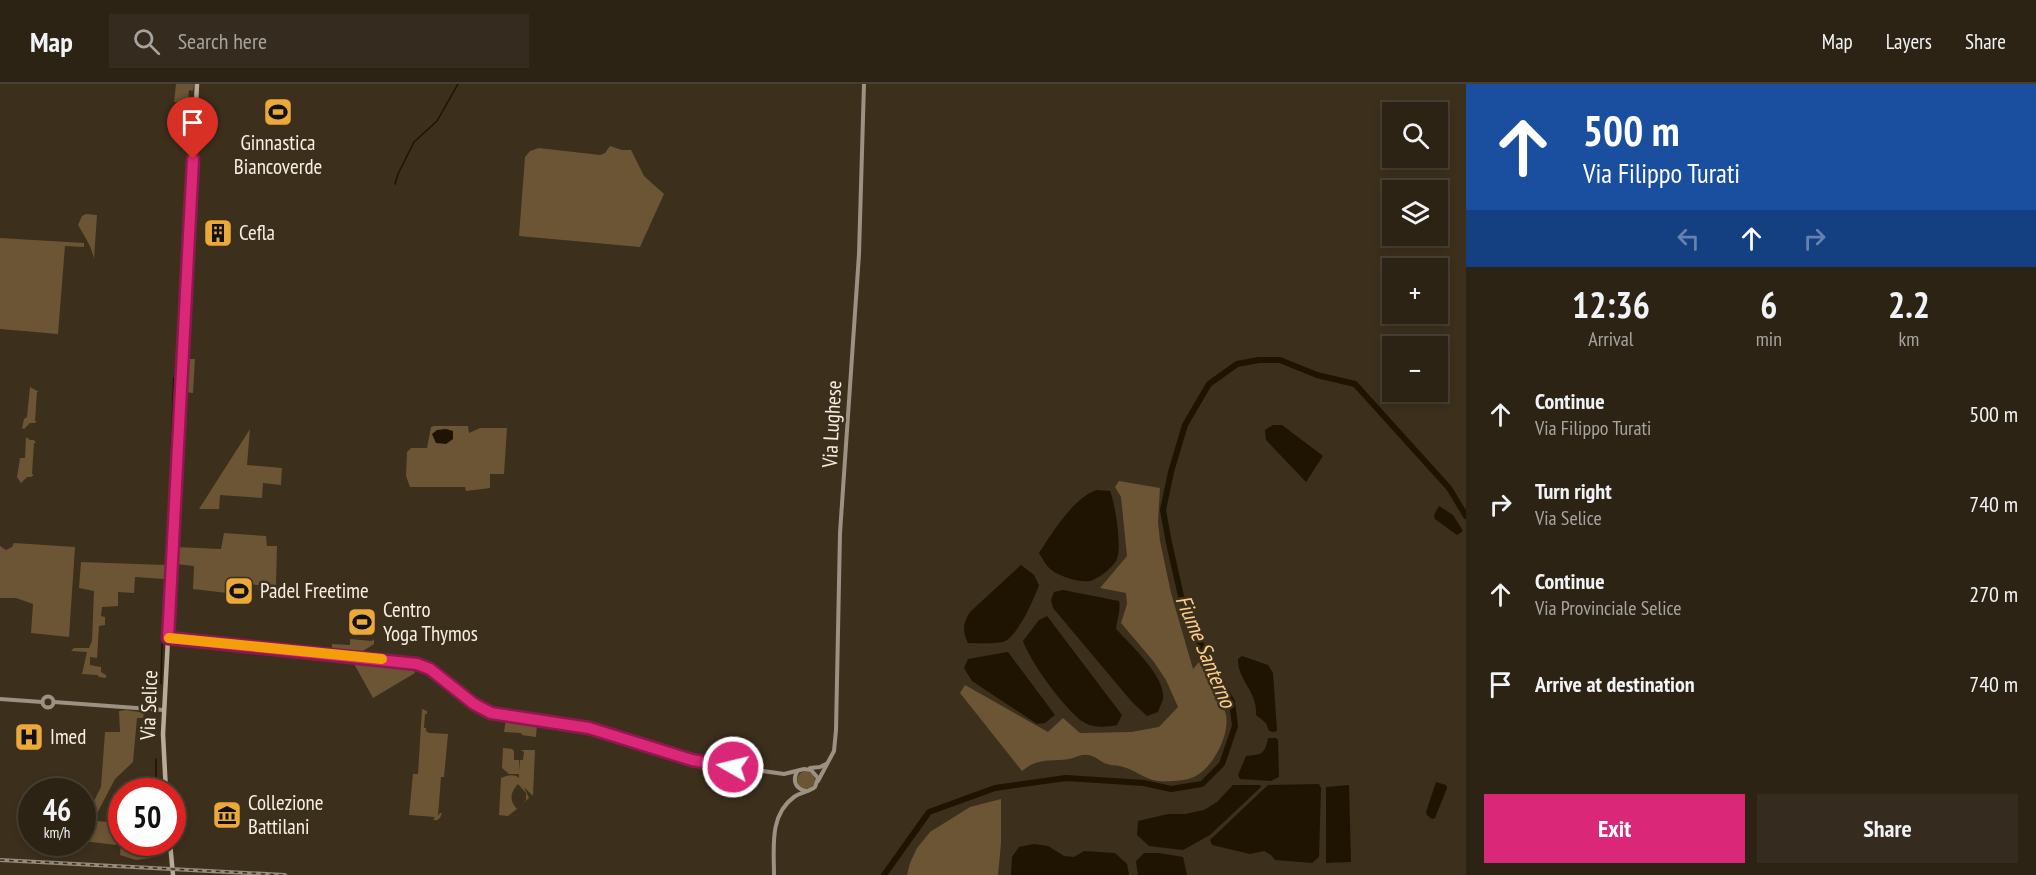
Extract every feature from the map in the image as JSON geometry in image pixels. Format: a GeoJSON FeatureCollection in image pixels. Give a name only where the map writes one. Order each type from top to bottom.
{"type":"FeatureCollection","features":[{"type":"Feature","properties":{"kind":"main road","name":"Via Selice"},"geometry":{"type":"LineString","coordinates":[[165,778],[164,710],[197,84]]}},
{"type":"Feature","properties":{"kind":"main road","name":"Via Lughese"},"geometry":{"type":"LineString","coordinates":[[794,797],[813,789],[834,751],[840,533],[858,266],[864,84]]}},
{"type":"Feature","properties":{"kind":"main road"},"geometry":{"type":"LineString","coordinates":[[168,638],[417,664],[442,677],[482,709],[501,716],[589,728],[692,760],[784,774],[827,764]]}},
{"type":"Feature","properties":{"kind":"main road"},"geometry":{"type":"LineString","coordinates":[[0,699],[42,702],[48,697],[54,702],[164,710]]}},
{"type":"Feature","properties":{"kind":"main road"},"geometry":{"type":"LineString","coordinates":[[42,702],[48,708],[52,707],[54,702]]}},
{"type":"Feature","properties":{"kind":"main road"},"geometry":{"type":"LineString","coordinates":[[808,768],[814,772],[818,782]]}},
{"type":"Feature","properties":{"kind":"main road"},"geometry":{"type":"LineString","coordinates":[[774,875],[775,825],[780,813],[794,797],[796,775],[800,770]]}},
{"type":"Feature","properties":{"kind":"main road"},"geometry":{"type":"LineString","coordinates":[[784,774],[800,790],[806,791]]}},
{"type":"Feature","properties":{"kind":"main road"},"geometry":{"type":"LineString","coordinates":[[171,856],[173,875]]}},
{"type":"Feature","properties":{"kind":"shaded area"},"geometry":{"type":"Polygon","coordinates":[[[176,84],[194,84],[193,91],[189,90],[188,102],[174,102],[176,84]]]}},
{"type":"Feature","properties":{"kind":"shaded area"},"geometry":{"type":"Polygon","coordinates":[[[610,146],[631,150],[644,176],[664,194],[640,247],[519,236],[525,157],[530,151],[539,148],[600,155],[605,153],[610,146]]]}},
{"type":"Feature","properties":{"kind":"shaded area"},"geometry":{"type":"Polygon","coordinates":[[[97,215],[94,259],[90,246],[78,225],[82,216],[97,215]]]}},
{"type":"Feature","properties":{"kind":"shaded area"},"geometry":{"type":"Polygon","coordinates":[[[0,238],[84,243],[84,247],[65,246],[58,334],[0,329],[0,238]]]}},
{"type":"Feature","properties":{"kind":"shaded area"},"geometry":{"type":"Polygon","coordinates":[[[187,359],[195,359],[193,393],[185,392],[187,359]]]}},
{"type":"Feature","properties":{"kind":"shaded area"},"geometry":{"type":"Polygon","coordinates":[[[173,377],[177,380],[173,459],[170,459],[173,377]]]}},
{"type":"Feature","properties":{"kind":"shaded area"},"geometry":{"type":"Polygon","coordinates":[[[30,387],[39,392],[37,392],[35,421],[37,421],[30,423],[24,429],[22,428],[24,419],[27,417],[30,387]]]}},
{"type":"Feature","properties":{"kind":"shaded area"},"geometry":{"type":"Polygon","coordinates":[[[1273,425],[1282,425],[1323,456],[1306,482],[1266,440],[1265,430],[1273,425]]]}},
{"type":"Feature","properties":{"kind":"shaded area"},"geometry":{"type":"Polygon","coordinates":[[[468,426],[469,433],[480,428],[507,428],[504,474],[490,474],[490,488],[466,491],[465,487],[410,487],[406,476],[407,452],[411,448],[427,448],[431,427],[468,426]]]}},
{"type":"Feature","properties":{"kind":"shaded area"},"geometry":{"type":"Polygon","coordinates":[[[250,429],[247,465],[282,468],[281,485],[263,483],[262,498],[220,495],[219,509],[199,509],[250,429]]]}},
{"type":"Feature","properties":{"kind":"shaded area"},"geometry":{"type":"Polygon","coordinates":[[[437,430],[453,431],[453,439],[446,444],[436,443],[432,434],[437,430]]]}},
{"type":"Feature","properties":{"kind":"shaded area"},"geometry":{"type":"Polygon","coordinates":[[[26,437],[36,443],[34,443],[32,474],[34,475],[27,477],[21,483],[17,477],[20,458],[25,458],[26,437]]]}},
{"type":"Feature","properties":{"kind":"shaded area"},"geometry":{"type":"Polygon","coordinates":[[[1119,481],[1160,488],[1158,522],[1171,593],[1193,669],[1199,662],[1224,708],[1227,723],[1223,741],[1214,759],[1201,773],[1176,781],[1153,780],[1125,767],[1109,765],[1093,756],[1085,755],[1039,762],[1022,771],[960,693],[965,685],[1048,732],[1063,718],[1080,733],[1131,732],[1159,727],[1178,707],[1166,680],[1154,662],[1121,623],[1127,604],[1126,593],[1100,588],[1127,556],[1121,497],[1115,487],[1119,481]]]}},
{"type":"Feature","properties":{"kind":"shaded area"},"geometry":{"type":"Polygon","coordinates":[[[1097,490],[1110,491],[1112,497],[1116,516],[1118,555],[1111,567],[1097,578],[1090,581],[1075,580],[1050,569],[1039,553],[1072,508],[1088,494],[1097,490]]]}},
{"type":"Feature","properties":{"kind":"shaded area"},"geometry":{"type":"Polygon","coordinates":[[[1439,506],[1453,515],[1463,531],[1457,535],[1435,519],[1434,515],[1439,506]]]}},
{"type":"Feature","properties":{"kind":"shaded area"},"geometry":{"type":"Polygon","coordinates":[[[224,533],[266,536],[267,546],[277,546],[276,586],[228,583],[227,593],[193,589],[194,566],[176,564],[176,547],[221,549],[224,533]]]}},
{"type":"Feature","properties":{"kind":"shaded area"},"geometry":{"type":"Polygon","coordinates":[[[14,543],[75,547],[69,637],[31,633],[33,604],[16,598],[0,598],[0,546],[6,550],[14,543]]]}},
{"type":"Feature","properties":{"kind":"shaded area"},"geometry":{"type":"Polygon","coordinates":[[[81,562],[165,565],[164,579],[135,577],[134,593],[118,592],[118,606],[102,607],[101,616],[105,617],[105,625],[99,626],[97,658],[90,657],[90,665],[101,667],[101,672],[106,675],[106,678],[82,674],[87,652],[71,651],[74,648],[89,648],[92,641],[94,591],[79,588],[81,562]]]}},
{"type":"Feature","properties":{"kind":"shaded area"},"geometry":{"type":"Polygon","coordinates":[[[1021,565],[1034,575],[1039,585],[1019,626],[1003,642],[968,643],[964,627],[970,612],[1021,565]]]}},
{"type":"Feature","properties":{"kind":"shaded area"},"geometry":{"type":"Polygon","coordinates":[[[1063,590],[1119,601],[1116,629],[1146,661],[1159,681],[1163,699],[1158,712],[1147,716],[1132,702],[1053,608],[1051,600],[1054,592],[1063,590]]]}},
{"type":"Feature","properties":{"kind":"shaded area"},"geometry":{"type":"Polygon","coordinates":[[[1047,616],[1122,715],[1117,725],[1105,727],[1085,723],[1059,698],[1041,673],[1023,641],[1039,620],[1047,616]]]}},
{"type":"Feature","properties":{"kind":"shaded area"},"geometry":{"type":"Polygon","coordinates":[[[350,639],[372,641],[374,639],[374,644],[363,651],[332,648],[332,644],[350,645],[350,639]]]}},
{"type":"Feature","properties":{"kind":"shaded area"},"geometry":{"type":"Polygon","coordinates":[[[1008,652],[1055,715],[1045,723],[1037,724],[972,681],[964,668],[968,659],[1008,652]]]}},
{"type":"Feature","properties":{"kind":"shaded area"},"geometry":{"type":"Polygon","coordinates":[[[1242,656],[1268,665],[1273,673],[1277,730],[1275,732],[1269,731],[1266,723],[1256,715],[1254,699],[1239,666],[1238,659],[1242,656]]]}},
{"type":"Feature","properties":{"kind":"shaded area"},"geometry":{"type":"Polygon","coordinates":[[[354,660],[413,666],[415,673],[373,698],[354,660]]]}},
{"type":"Feature","properties":{"kind":"shaded area"},"geometry":{"type":"Polygon","coordinates":[[[422,709],[427,711],[424,728],[426,731],[448,734],[438,816],[442,813],[437,820],[433,820],[435,817],[409,815],[413,774],[418,774],[422,709]]]}},
{"type":"Feature","properties":{"kind":"shaded area"},"geometry":{"type":"Polygon","coordinates":[[[119,711],[146,713],[143,718],[137,718],[133,762],[116,778],[108,778],[108,792],[96,815],[96,797],[101,787],[105,732],[120,732],[119,711]]]}},
{"type":"Feature","properties":{"kind":"shaded area"},"geometry":{"type":"Polygon","coordinates":[[[506,719],[537,723],[536,737],[504,732],[506,719]]]}},
{"type":"Feature","properties":{"kind":"shaded area"},"geometry":{"type":"Polygon","coordinates":[[[1268,738],[1278,740],[1279,777],[1271,781],[1240,779],[1238,775],[1246,756],[1261,753],[1268,738]]]}},
{"type":"Feature","properties":{"kind":"shaded area"},"geometry":{"type":"Polygon","coordinates":[[[503,748],[514,751],[514,760],[519,760],[519,771],[520,760],[523,760],[524,752],[521,750],[535,750],[533,796],[524,787],[529,798],[521,805],[526,800],[526,793],[518,784],[511,797],[517,809],[508,816],[499,815],[501,778],[511,775],[519,778],[519,774],[509,774],[502,768],[503,748]]]}},
{"type":"Feature","properties":{"kind":"shaded area"},"geometry":{"type":"Polygon","coordinates":[[[806,771],[814,776],[815,780],[810,788],[806,789],[798,784],[797,780],[802,772],[806,771]]]}},
{"type":"Feature","properties":{"kind":"shaded area"},"geometry":{"type":"Polygon","coordinates":[[[1436,782],[1446,785],[1447,788],[1435,818],[1432,819],[1426,812],[1436,782]]]}},
{"type":"Feature","properties":{"kind":"shaded area"},"geometry":{"type":"Polygon","coordinates":[[[1319,784],[1321,788],[1319,857],[1312,863],[1275,860],[1264,851],[1250,854],[1212,845],[1210,840],[1268,785],[1319,784]]]}},
{"type":"Feature","properties":{"kind":"shaded area"},"geometry":{"type":"Polygon","coordinates":[[[1233,785],[1260,785],[1261,787],[1210,835],[1183,850],[1149,846],[1137,835],[1138,821],[1168,814],[1185,814],[1204,810],[1217,802],[1233,785]]]}},
{"type":"Feature","properties":{"kind":"shaded area"},"geometry":{"type":"Polygon","coordinates":[[[1349,785],[1351,862],[1326,863],[1326,787],[1349,785]]]}},
{"type":"Feature","properties":{"kind":"shaded area"},"geometry":{"type":"Polygon","coordinates":[[[1001,799],[998,875],[907,875],[917,848],[930,832],[970,807],[1001,799]]]}},
{"type":"Feature","properties":{"kind":"shaded area"},"geometry":{"type":"Polygon","coordinates":[[[96,822],[108,822],[108,844],[96,843],[96,822]]]}},
{"type":"Feature","properties":{"kind":"shaded area"},"geometry":{"type":"Polygon","coordinates":[[[1034,844],[1048,846],[1064,856],[1074,857],[1084,851],[1115,853],[1127,864],[1129,875],[1011,875],[1012,857],[1019,847],[1034,844]]]}},
{"type":"Feature","properties":{"kind":"shaded area"},"geometry":{"type":"Polygon","coordinates":[[[1144,853],[1183,857],[1187,875],[1138,875],[1136,861],[1144,853]]]}},
{"type":"Feature","properties":{"kind":"shaded area"},"geometry":{"type":"Polygon","coordinates":[[[123,856],[151,856],[151,858],[136,860],[123,856]]]}},
{"type":"Feature","properties":{"kind":"waterway"},"geometry":{"type":"LineString","coordinates":[[395,184],[414,142],[437,121],[458,84]]}},
{"type":"Feature","properties":{"kind":"waterway","name":"Fiume Santerno"},"geometry":{"type":"LineString","coordinates":[[884,875],[929,812],[995,788],[1066,778],[1144,783],[1171,789],[1202,784],[1222,764],[1235,726],[1232,702],[1204,652],[1181,596],[1163,510],[1185,425],[1209,384],[1237,364],[1259,360],[1280,360],[1317,375],[1355,384],[1449,488],[1466,516]]}},
{"type":"Feature","properties":{"kind":"waterway"},"geometry":{"type":"LineString","coordinates":[[161,684],[162,644]]}},
{"type":"Feature","properties":{"kind":"waterway"},"geometry":{"type":"LineString","coordinates":[[156,759],[156,778]]}},
{"type":"Feature","properties":{"kind":"railway"},"geometry":{"type":"LineString","coordinates":[[0,860],[285,875]]}},
{"type":"Feature","properties":{"kind":"slow traffic"},"geometry":{"type":"LineString","coordinates":[[169,638],[382,659]]}},
{"type":"Feature","properties":{"kind":"place","name":"Ginnastica Biancoverde"},"geometry":{"type":"Point","coordinates":[278,112]}},
{"type":"Feature","properties":{"kind":"place","name":"Cefla"},"geometry":{"type":"Point","coordinates":[218,233]}},
{"type":"Feature","properties":{"kind":"place","name":"Padel Freetime"},"geometry":{"type":"Point","coordinates":[239,591]}},
{"type":"Feature","properties":{"kind":"place","name":"Centro Yoga Thymos"},"geometry":{"type":"Point","coordinates":[362,622]}},
{"type":"Feature","properties":{"kind":"place","name":"Imed"},"geometry":{"type":"Point","coordinates":[29,737]}},
{"type":"Feature","properties":{"kind":"place","name":"Collezione Battilani"},"geometry":{"type":"Point","coordinates":[227,815]}},
{"type":"Feature","properties":{"kind":"route"},"geometry":{"type":"LineString","coordinates":[[193,159],[168,638],[417,664],[430,669],[474,704],[491,713],[603,731],[692,760],[733,767]]}}]}
